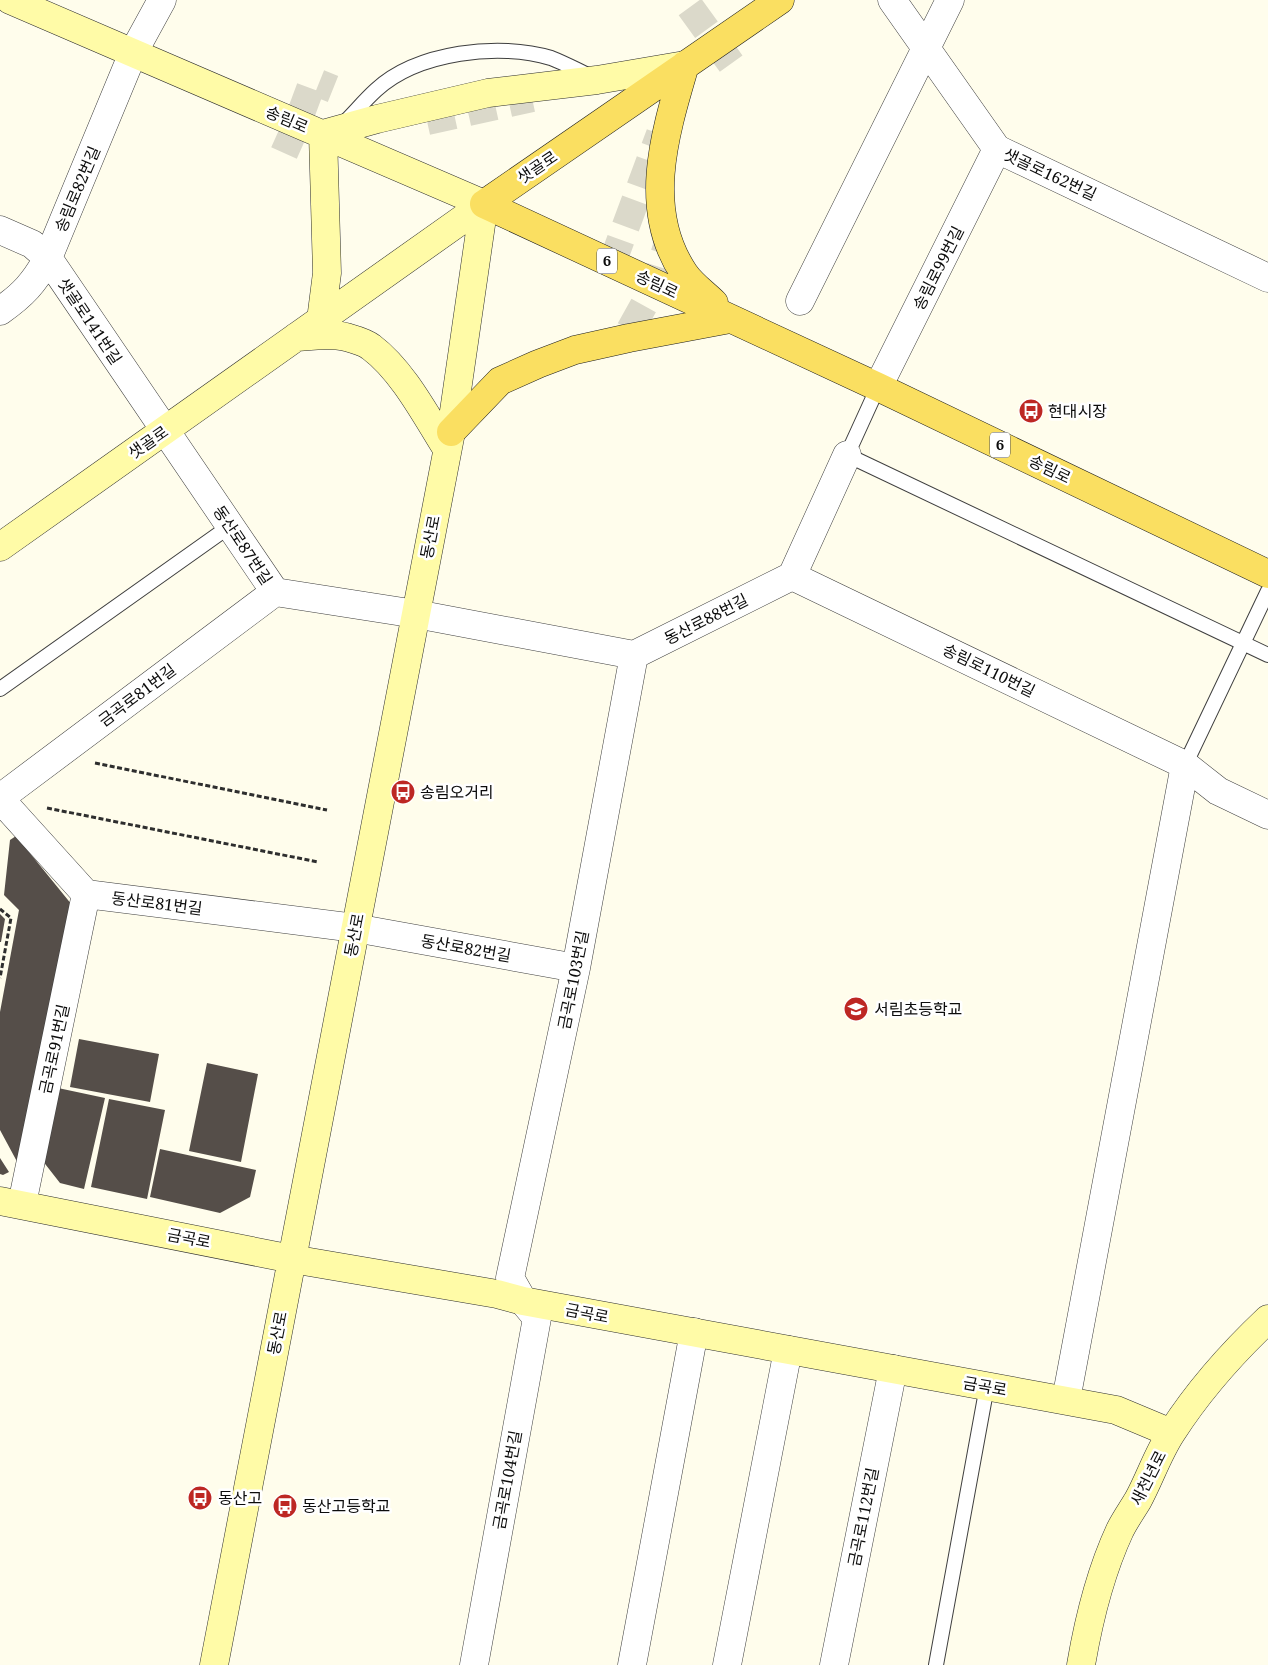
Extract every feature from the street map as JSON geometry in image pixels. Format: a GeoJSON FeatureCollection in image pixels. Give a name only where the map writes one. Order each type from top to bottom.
{"type":"FeatureCollection","features":[{"type":"Feature","properties":{"kind":"main road","name":"샛골로"},"geometry":{"type":"LineString","coordinates":[[484,204],[780,0]]}},
{"type":"Feature","properties":{"kind":"main road"},"geometry":{"type":"LineString","coordinates":[[685,65],[663,146],[660,190],[665,234],[685,274],[730,318]]}},
{"type":"Feature","properties":{"kind":"main road","name":"송림로"},"geometry":{"type":"LineString","coordinates":[[484,204],[878,387],[1268,574]]}},
{"type":"Feature","properties":{"kind":"main road"},"geometry":{"type":"LineString","coordinates":[[449,440],[500,382],[538,364],[584,348],[730,318]]}},
{"type":"Feature","properties":{"kind":"street","name":"송림로"},"geometry":{"type":"LineString","coordinates":[[10,0],[133,53],[331,132],[484,204]]}},
{"type":"Feature","properties":{"kind":"street","name":"송림로82번길"},"geometry":{"type":"LineString","coordinates":[[0,311],[21,297],[38,276],[48,258],[133,53],[162,0]]}},
{"type":"Feature","properties":{"kind":"street","name":"샛골로162번길"},"geometry":{"type":"LineString","coordinates":[[892,0],[997,149],[1268,278]]}},
{"type":"Feature","properties":{"kind":"street"},"geometry":{"type":"LineString","coordinates":[[800,301],[950,0]]}},
{"type":"Feature","properties":{"kind":"street"},"geometry":{"type":"LineString","coordinates":[[320,320],[327,273],[331,132],[377,119],[488,94],[597,80],[685,65]]}},
{"type":"Feature","properties":{"kind":"street","name":"송림로99번길"},"geometry":{"type":"LineString","coordinates":[[878,387],[997,149]]}},
{"type":"Feature","properties":{"kind":"street","name":"샛골로"},"geometry":{"type":"LineString","coordinates":[[0,547],[484,204]]}},
{"type":"Feature","properties":{"kind":"street","name":"동산로"},"geometry":{"type":"LineString","coordinates":[[214,1665],[449,440],[484,204]]}},
{"type":"Feature","properties":{"kind":"street","name":"샛골로141번길"},"geometry":{"type":"LineString","coordinates":[[0,230],[32,244],[48,258],[165,430]]}},
{"type":"Feature","properties":{"kind":"street"},"geometry":{"type":"LineString","coordinates":[[296,337],[318,335],[345,337],[370,346],[388,362],[449,440]]}},
{"type":"Feature","properties":{"kind":"street","name":"동산로87번길"},"geometry":{"type":"LineString","coordinates":[[165,430],[275,592],[416,614]]}},
{"type":"Feature","properties":{"kind":"street"},"geometry":{"type":"LineString","coordinates":[[792,576],[847,455]]}},
{"type":"Feature","properties":{"kind":"street","name":"동산로88번길"},"geometry":{"type":"LineString","coordinates":[[634,655],[792,576]]}},
{"type":"Feature","properties":{"kind":"street","name":"송림로110번길"},"geometry":{"type":"LineString","coordinates":[[792,576],[1185,765],[1218,791],[1268,815]]}},
{"type":"Feature","properties":{"kind":"street","name":"금곡로81번길"},"geometry":{"type":"LineString","coordinates":[[0,798],[275,592]]}},
{"type":"Feature","properties":{"kind":"street"},"geometry":{"type":"LineString","coordinates":[[416,614],[634,655]]}},
{"type":"Feature","properties":{"kind":"street","name":"금곡로103번길"},"geometry":{"type":"LineString","coordinates":[[522,1301],[510,1278],[576,968],[634,655]]}},
{"type":"Feature","properties":{"kind":"street"},"geometry":{"type":"LineString","coordinates":[[1066,1400],[1185,765]]}},
{"type":"Feature","properties":{"kind":"street"},"geometry":{"type":"LineString","coordinates":[[0,798],[86,894]]}},
{"type":"Feature","properties":{"kind":"street","name":"동산로81번길"},"geometry":{"type":"LineString","coordinates":[[86,894],[355,928]]}},
{"type":"Feature","properties":{"kind":"street","name":"금곡로91번길"},"geometry":{"type":"LineString","coordinates":[[11,1202],[86,894]]}},
{"type":"Feature","properties":{"kind":"street","name":"동산로82번길"},"geometry":{"type":"LineString","coordinates":[[355,928],[576,968]]}},
{"type":"Feature","properties":{"kind":"street","name":"금곡로"},"geometry":{"type":"LineString","coordinates":[[11,1202],[292,1259],[497,1294],[522,1301],[1066,1400],[1116,1410],[1171,1433]]}},
{"type":"Feature","properties":{"kind":"street","name":"금곡로104번길"},"geometry":{"type":"LineString","coordinates":[[474,1665],[537,1318],[522,1301]]}},
{"type":"Feature","properties":{"kind":"street","name":"새천년로"},"geometry":{"type":"LineString","coordinates":[[1081,1665],[1090,1618],[1105,1568],[1121,1529],[1138,1500],[1171,1433],[1205,1384],[1248,1337],[1268,1319]]}},
{"type":"Feature","properties":{"kind":"street"},"geometry":{"type":"LineString","coordinates":[[632,1665],[694,1332]]}},
{"type":"Feature","properties":{"kind":"street"},"geometry":{"type":"LineString","coordinates":[[727,1665],[788,1350]]}},
{"type":"Feature","properties":{"kind":"street","name":"금곡로112번길"},"geometry":{"type":"LineString","coordinates":[[834,1665],[893,1369]]}},
{"type":"Feature","properties":{"kind":"lane"},"geometry":{"type":"LineString","coordinates":[[331,132],[377,89],[410,67],[463,53],[507,50],[552,58],[597,80]]}},
{"type":"Feature","properties":{"kind":"lane"},"geometry":{"type":"LineString","coordinates":[[878,387],[847,455],[1268,655]]}},
{"type":"Feature","properties":{"kind":"lane"},"geometry":{"type":"LineString","coordinates":[[0,689],[230,526]]}},
{"type":"Feature","properties":{"kind":"lane"},"geometry":{"type":"LineString","coordinates":[[1185,765],[1268,591]]}},
{"type":"Feature","properties":{"kind":"lane"},"geometry":{"type":"LineString","coordinates":[[936,1665],[987,1386]]}},
{"type":"Feature","properties":{"kind":"path"},"geometry":{"type":"LineString","coordinates":[[57,755],[327,810]]}},
{"type":"Feature","properties":{"kind":"path"},"geometry":{"type":"LineString","coordinates":[[38,806],[318,862]]}},
{"type":"Feature","properties":{"kind":"path"},"geometry":{"type":"LineString","coordinates":[[0,910],[12,918],[0,978]]}},
{"type":"Feature","properties":{"kind":"building"},"geometry":{"type":"Polygon","coordinates":[[[16,836],[72,905],[21,1169],[0,1130],[0,1012],[19,910],[4,895],[10,840],[16,836]]]}},
{"type":"Feature","properties":{"kind":"building"},"geometry":{"type":"Polygon","coordinates":[[[0,914],[5,919],[1,942],[0,942],[0,914]]]}},
{"type":"Feature","properties":{"kind":"building"},"geometry":{"type":"Polygon","coordinates":[[[79,1039],[159,1054],[150,1102],[70,1087],[79,1039]]]}},
{"type":"Feature","properties":{"kind":"building"},"geometry":{"type":"Polygon","coordinates":[[[207,1063],[258,1074],[241,1162],[189,1151],[207,1063]]]}},
{"type":"Feature","properties":{"kind":"building"},"geometry":{"type":"Polygon","coordinates":[[[58,1088],[105,1098],[84,1189],[60,1183],[42,1160],[58,1088]]]}},
{"type":"Feature","properties":{"kind":"building"},"geometry":{"type":"Polygon","coordinates":[[[109,1099],[165,1110],[147,1199],[91,1187],[109,1099]]]}},
{"type":"Feature","properties":{"kind":"building"},"geometry":{"type":"Polygon","coordinates":[[[160,1149],[256,1170],[250,1197],[220,1213],[150,1197],[160,1149]]]}},
{"type":"Feature","properties":{"kind":"building"},"geometry":{"type":"Polygon","coordinates":[[[0,1158],[9,1172],[3,1175],[0,1174],[0,1158]]]}},
{"type":"Feature","properties":{"kind":"tunnel"},"geometry":{"type":"LineString","coordinates":[[690,7],[738,73]]}},
{"type":"Feature","properties":{"kind":"tunnel"},"geometry":{"type":"LineString","coordinates":[[284,153],[313,81],[333,89]]}},
{"type":"Feature","properties":{"kind":"tunnel"},"geometry":{"type":"LineString","coordinates":[[427,121],[532,98]]}},
{"type":"Feature","properties":{"kind":"tunnel"},"geometry":{"type":"LineString","coordinates":[[611,266],[660,134]]}},
{"type":"Feature","properties":{"kind":"tunnel"},"geometry":{"type":"LineString","coordinates":[[630,330],[654,287],[667,246]]}},
{"type":"Feature","properties":{"kind":"place","name":"현대시장"},"geometry":{"type":"Point","coordinates":[1031,411]}},
{"type":"Feature","properties":{"kind":"place","name":"송림오거리"},"geometry":{"type":"Point","coordinates":[403,792]}},
{"type":"Feature","properties":{"kind":"place","name":"서림초등학교"},"geometry":{"type":"Point","coordinates":[856,1009]}},
{"type":"Feature","properties":{"kind":"place","name":"동산고"},"geometry":{"type":"Point","coordinates":[200,1498]}},
{"type":"Feature","properties":{"kind":"place","name":"동산고등학교"},"geometry":{"type":"Point","coordinates":[285,1506]}}]}
